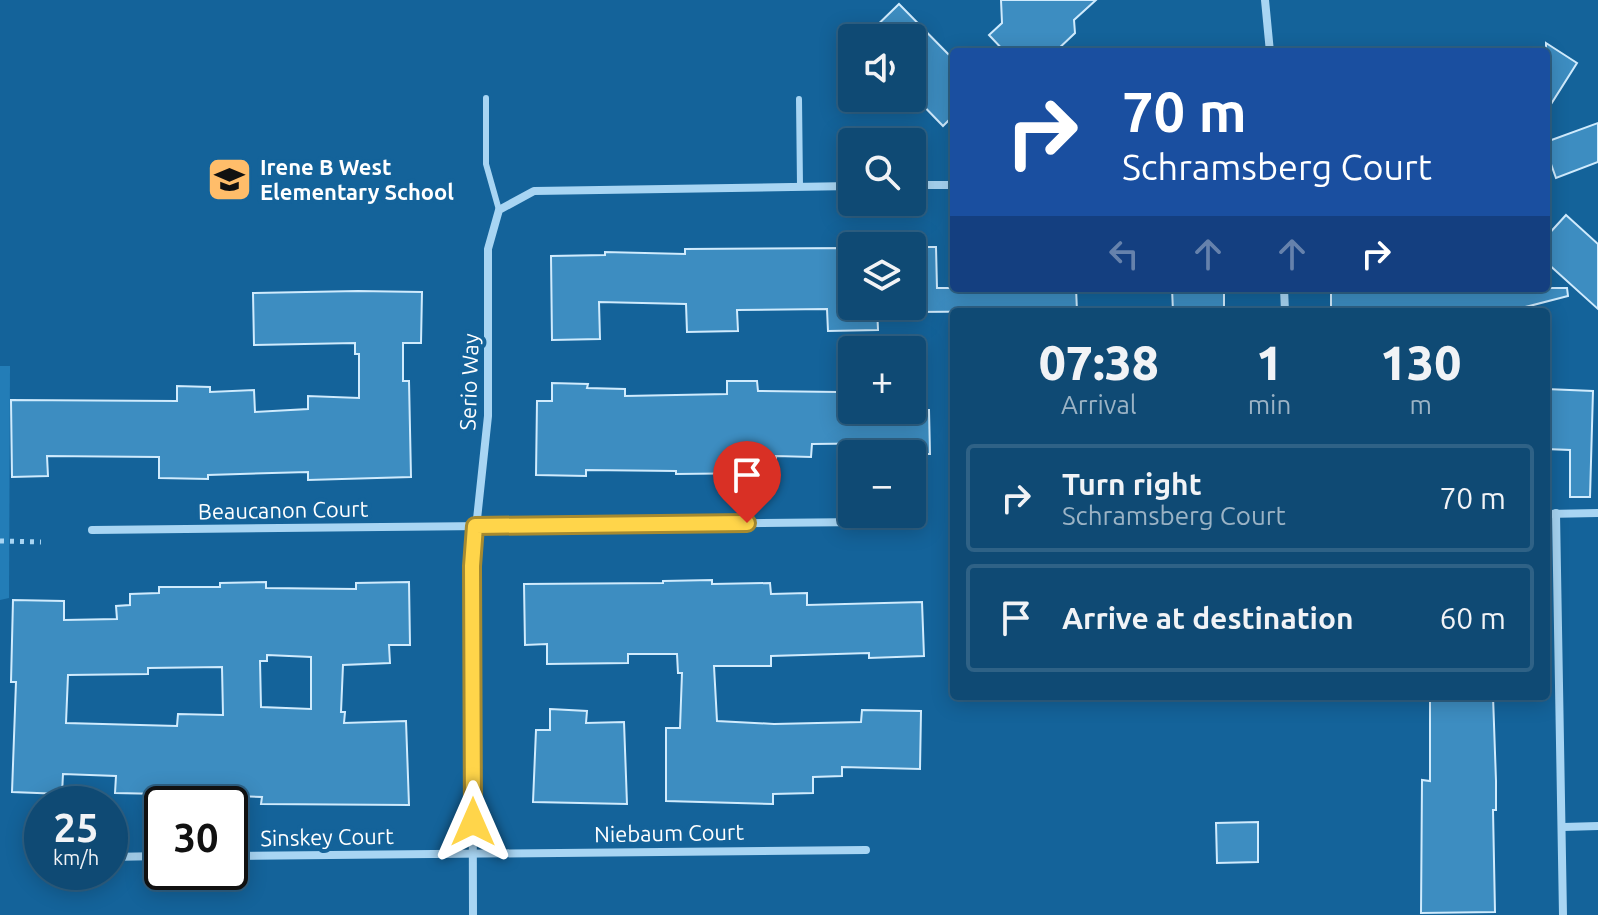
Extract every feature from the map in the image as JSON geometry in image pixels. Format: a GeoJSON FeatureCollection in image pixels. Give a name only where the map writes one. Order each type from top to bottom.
{"type":"FeatureCollection","features":[{"type":"Feature","properties":{"kind":"street"},"geometry":{"type":"LineString","coordinates":[[1265,0],[1270,48]]}},
{"type":"Feature","properties":{"kind":"street"},"geometry":{"type":"LineString","coordinates":[[926,185],[950,185]]}},
{"type":"Feature","properties":{"kind":"street"},"geometry":{"type":"LineString","coordinates":[[499,210],[534,191],[838,186]]}},
{"type":"Feature","properties":{"kind":"street","name":"Serio Way"},"geometry":{"type":"LineString","coordinates":[[473,915],[472,566],[488,416],[488,249],[499,210]]}},
{"type":"Feature","properties":{"kind":"street"},"geometry":{"type":"LineString","coordinates":[[1563,915],[1563,827],[1551,514],[1598,513]]}},
{"type":"Feature","properties":{"kind":"street","name":"Beaucanon Court"},"geometry":{"type":"LineString","coordinates":[[92,530],[838,522]]}},
{"type":"Feature","properties":{"kind":"street"},"geometry":{"type":"LineString","coordinates":[[1563,827],[1598,826]]}},
{"type":"Feature","properties":{"kind":"street","name":"Niebaum Court"},"geometry":{"type":"LineString","coordinates":[[473,853],[866,850]]}},
{"type":"Feature","properties":{"kind":"street","name":"Sinskey Court"},"geometry":{"type":"LineString","coordinates":[[248,856],[473,853]]}},
{"type":"Feature","properties":{"kind":"lane"},"geometry":{"type":"LineString","coordinates":[[486,98],[486,164],[499,210]]}},
{"type":"Feature","properties":{"kind":"lane"},"geometry":{"type":"LineString","coordinates":[[799,99],[800,186]]}},
{"type":"Feature","properties":{"kind":"path"},"geometry":{"type":"LineString","coordinates":[[0,541],[41,542]]}},
{"type":"Feature","properties":{"kind":"shaded area"},"geometry":{"type":"Polygon","coordinates":[[[0,366],[10,366],[9,598],[0,600],[0,366]]]}},
{"type":"Feature","properties":{"kind":"building"},"geometry":{"type":"Polygon","coordinates":[[[1001,0],[1096,0],[1074,20],[1075,33],[1059,48],[1001,48],[989,35],[1002,23],[1001,0]]]}},
{"type":"Feature","properties":{"kind":"building"},"geometry":{"type":"Polygon","coordinates":[[[899,4],[919,24],[878,24],[899,4]]]}},
{"type":"Feature","properties":{"kind":"building"},"geometry":{"type":"Polygon","coordinates":[[[926,31],[950,56],[950,119],[943,126],[926,108],[926,31]]]}},
{"type":"Feature","properties":{"kind":"building"},"geometry":{"type":"Polygon","coordinates":[[[1546,43],[1577,63],[1550,106],[1550,48],[1546,48],[1546,43]]]}},
{"type":"Feature","properties":{"kind":"building"},"geometry":{"type":"Polygon","coordinates":[[[1598,123],[1598,162],[1556,178],[1550,161],[1550,141],[1598,123]]]}},
{"type":"Feature","properties":{"kind":"building"},"geometry":{"type":"Polygon","coordinates":[[[1566,215],[1598,244],[1598,309],[1550,266],[1550,233],[1566,215]]]}},
{"type":"Feature","properties":{"kind":"building"},"geometry":{"type":"Polygon","coordinates":[[[926,247],[936,247],[937,288],[950,288],[950,292],[1076,292],[1077,308],[950,308],[950,312],[926,312],[926,247]]]}},
{"type":"Feature","properties":{"kind":"building"},"geometry":{"type":"Polygon","coordinates":[[[838,248],[838,320],[878,320],[878,330],[828,331],[827,309],[737,310],[738,331],[687,332],[686,304],[599,302],[600,339],[552,340],[551,256],[605,255],[605,252],[685,254],[685,249],[838,248]]]}},
{"type":"Feature","properties":{"kind":"building"},"geometry":{"type":"Polygon","coordinates":[[[1550,288],[1567,288],[1568,296],[1522,308],[1331,308],[1331,292],[1550,292],[1550,288]]]}},
{"type":"Feature","properties":{"kind":"building"},"geometry":{"type":"Polygon","coordinates":[[[422,292],[421,343],[403,343],[403,381],[409,381],[411,477],[308,480],[308,472],[208,475],[208,479],[159,478],[159,457],[47,456],[48,476],[12,477],[11,400],[177,401],[177,386],[210,387],[210,392],[254,390],[255,412],[308,409],[308,396],[359,398],[359,354],[355,354],[355,343],[254,345],[253,293],[422,292]]]}},
{"type":"Feature","properties":{"kind":"building"},"geometry":{"type":"Polygon","coordinates":[[[1172,292],[1224,292],[1224,308],[1173,308],[1172,292]]]}},
{"type":"Feature","properties":{"kind":"building"},"geometry":{"type":"Polygon","coordinates":[[[727,381],[757,381],[758,391],[838,392],[838,424],[926,424],[926,410],[929,410],[930,454],[926,454],[926,440],[838,440],[838,444],[812,444],[811,457],[776,456],[776,473],[676,474],[676,471],[586,470],[586,476],[536,475],[537,401],[552,401],[552,383],[625,389],[625,396],[727,394],[727,381]]]}},
{"type":"Feature","properties":{"kind":"building"},"geometry":{"type":"Polygon","coordinates":[[[1550,389],[1593,391],[1590,497],[1570,497],[1570,450],[1550,449],[1550,389]]]}},
{"type":"Feature","properties":{"kind":"building"},"geometry":{"type":"Polygon","coordinates":[[[712,580],[712,584],[770,583],[771,594],[807,593],[807,605],[922,602],[924,656],[869,658],[869,653],[771,656],[771,666],[714,666],[717,721],[774,724],[861,722],[862,710],[921,711],[920,769],[842,767],[842,776],[813,777],[813,793],[773,794],[773,804],[666,801],[666,728],[680,728],[682,673],[678,673],[677,654],[628,654],[628,663],[547,664],[547,644],[525,645],[524,584],[712,580]]]}},
{"type":"Feature","properties":{"kind":"building"},"geometry":{"type":"Polygon","coordinates":[[[266,582],[266,588],[356,589],[356,583],[409,582],[410,645],[389,645],[390,663],[343,665],[341,712],[345,712],[344,723],[406,721],[409,805],[261,804],[262,797],[248,796],[248,786],[144,786],[144,794],[128,793],[128,786],[115,786],[116,776],[63,774],[62,786],[24,786],[24,792],[12,792],[16,682],[11,682],[13,600],[64,601],[64,620],[117,619],[116,606],[130,605],[130,594],[159,593],[159,587],[220,587],[220,583],[266,582]],[[267,655],[267,661],[260,661],[261,707],[311,709],[311,657],[267,655]],[[222,667],[148,668],[148,674],[68,675],[66,723],[177,726],[178,714],[223,715],[222,667]]]}},
{"type":"Feature","properties":{"kind":"building"},"geometry":{"type":"Polygon","coordinates":[[[1430,700],[1493,700],[1495,912],[1421,913],[1422,780],[1430,781],[1430,700]]]}},
{"type":"Feature","properties":{"kind":"building"},"geometry":{"type":"Polygon","coordinates":[[[550,709],[587,711],[586,723],[624,722],[627,804],[533,802],[536,730],[550,730],[550,709]]]}},
{"type":"Feature","properties":{"kind":"building"},"geometry":{"type":"Polygon","coordinates":[[[1258,822],[1258,862],[1217,863],[1216,823],[1258,822]]]}},
{"type":"Feature","properties":{"kind":"place","name":"Irene B West Elementary School"},"geometry":{"type":"Point","coordinates":[229,180]}},
{"type":"Feature","properties":{"kind":"route"},"geometry":{"type":"LineString","coordinates":[[473,822],[472,566],[475,526],[747,523]]}}]}
